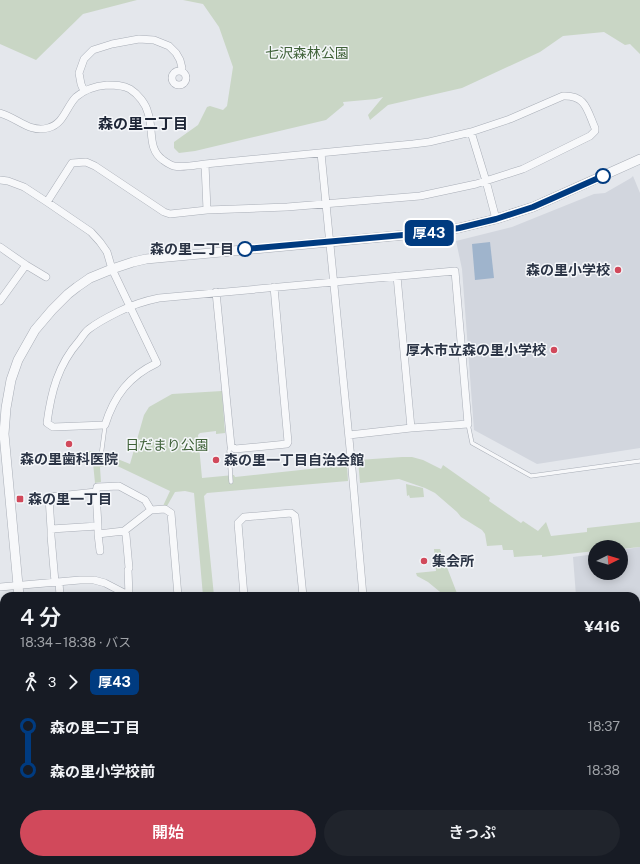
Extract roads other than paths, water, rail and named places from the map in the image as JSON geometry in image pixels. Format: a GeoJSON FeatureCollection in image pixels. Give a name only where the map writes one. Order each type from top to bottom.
{"type":"FeatureCollection","features":[{"type":"Feature","properties":{"kind":"street"},"geometry":{"type":"LineString","coordinates":[[84,91],[79,73],[84,59],[93,50],[112,44],[139,39],[154,40],[169,46],[176,53],[182,68],[174,75],[173,87]]}},
{"type":"Feature","properties":{"kind":"street"},"geometry":{"type":"LineString","coordinates":[[0,114],[32,128],[49,128],[61,120],[76,98],[84,91],[97,86],[117,84],[130,89],[145,105],[150,120],[152,144],[157,155],[161,159],[175,166],[413,144],[471,132],[510,119],[563,96],[571,96],[581,101],[585,105],[595,128],[590,136],[523,169],[486,181],[420,196],[286,207],[207,210],[170,214],[164,212],[95,166],[86,162],[72,163],[47,202]]}},
{"type":"Feature","properties":{"kind":"street"},"geometry":{"type":"LineString","coordinates":[[471,132],[496,219]]}},
{"type":"Feature","properties":{"kind":"street"},"geometry":{"type":"LineString","coordinates":[[321,153],[349,435],[363,592]]}},
{"type":"Feature","properties":{"kind":"street"},"geometry":{"type":"LineString","coordinates":[[19,592],[4,434],[6,408],[11,380],[18,360],[35,330],[52,310],[77,287],[90,278],[112,269],[146,259],[426,233],[459,228],[496,219],[533,207],[640,159]]}},
{"type":"Feature","properties":{"kind":"street"},"geometry":{"type":"LineString","coordinates":[[204,164],[207,210]]}},
{"type":"Feature","properties":{"kind":"street"},"geometry":{"type":"LineString","coordinates":[[0,180],[8,181],[24,187],[91,232],[106,252],[112,269],[130,306],[157,363],[142,371],[121,391],[108,414],[105,425],[53,427],[47,423],[49,404],[57,378],[72,350],[88,330],[103,320],[130,306],[147,300],[159,298],[455,270],[468,424],[411,428],[349,435]]}},
{"type":"Feature","properties":{"kind":"street"},"geometry":{"type":"LineString","coordinates":[[0,247],[46,278]]}},
{"type":"Feature","properties":{"kind":"street"},"geometry":{"type":"LineString","coordinates":[[0,301],[26,265]]}},
{"type":"Feature","properties":{"kind":"street"},"geometry":{"type":"LineString","coordinates":[[397,276],[411,428]]}},
{"type":"Feature","properties":{"kind":"street"},"geometry":{"type":"LineString","coordinates":[[216,292],[231,446],[235,449],[287,444],[288,442],[274,287]]}},
{"type":"Feature","properties":{"kind":"street"},"geometry":{"type":"LineString","coordinates":[[100,551],[96,492],[97,487],[119,486],[145,500],[152,510]]}},
{"type":"Feature","properties":{"kind":"street"},"geometry":{"type":"LineString","coordinates":[[59,592],[51,536],[48,495],[96,492]]}},
{"type":"Feature","properties":{"kind":"street"},"geometry":{"type":"LineString","coordinates":[[98,534],[124,531],[152,510],[165,509],[171,514],[178,592]]}},
{"type":"Feature","properties":{"kind":"street"},"geometry":{"type":"LineString","coordinates":[[244,592],[238,524],[244,517],[291,513],[295,516],[303,592]]}},
{"type":"Feature","properties":{"kind":"street"},"geometry":{"type":"LineString","coordinates":[[51,529],[98,526]]}},
{"type":"Feature","properties":{"kind":"street"},"geometry":{"type":"LineString","coordinates":[[124,531],[126,535],[130,592]]}},
{"type":"Feature","properties":{"kind":"street"},"geometry":{"type":"LineString","coordinates":[[0,587],[94,580],[105,583],[122,592]]}},
{"type":"Feature","properties":{"kind":"lane"},"geometry":{"type":"LineString","coordinates":[[468,424],[472,443],[531,476],[640,461]]}},
{"type":"Feature","properties":{"kind":"lane"},"geometry":{"type":"LineString","coordinates":[[101,456],[105,425]]}},
{"type":"Feature","properties":{"kind":"lane"},"geometry":{"type":"LineString","coordinates":[[231,446],[229,451],[231,482]]}},
{"type":"Feature","properties":{"kind":"water"},"geometry":{"type":"Polygon","coordinates":[[[490,242],[494,278],[475,280],[472,244],[490,242]]]}},
{"type":"Feature","properties":{"kind":"place","name":"森の里二丁目"},"geometry":{"type":"Point","coordinates":[245,249]}},
{"type":"Feature","properties":{"kind":"place","name":"森の里小学校"},"geometry":{"type":"Point","coordinates":[618,270]}},
{"type":"Feature","properties":{"kind":"place","name":"厚木市立森の里小学校"},"geometry":{"type":"Point","coordinates":[554,350]}},
{"type":"Feature","properties":{"kind":"place","name":"森の里歯科医院"},"geometry":{"type":"Point","coordinates":[69,444]}},
{"type":"Feature","properties":{"kind":"place","name":"森の里一丁目自治会館"},"geometry":{"type":"Point","coordinates":[216,460]}},
{"type":"Feature","properties":{"kind":"place","name":"森の里一丁目"},"geometry":{"type":"Point","coordinates":[20,499]}},
{"type":"Feature","properties":{"kind":"place","name":"集会所"},"geometry":{"type":"Point","coordinates":[424,561]}},
{"type":"Feature","properties":{"kind":"district","name":"森の里二丁目"},"geometry":{"type":"Point","coordinates":[143,123]}},
{"type":"Feature","properties":{"kind":"park label","name":"七沢森林公園"},"geometry":{"type":"Point","coordinates":[307,53]}},
{"type":"Feature","properties":{"kind":"park label","name":"日だまり公園"},"geometry":{"type":"Point","coordinates":[167,445]}}]}
